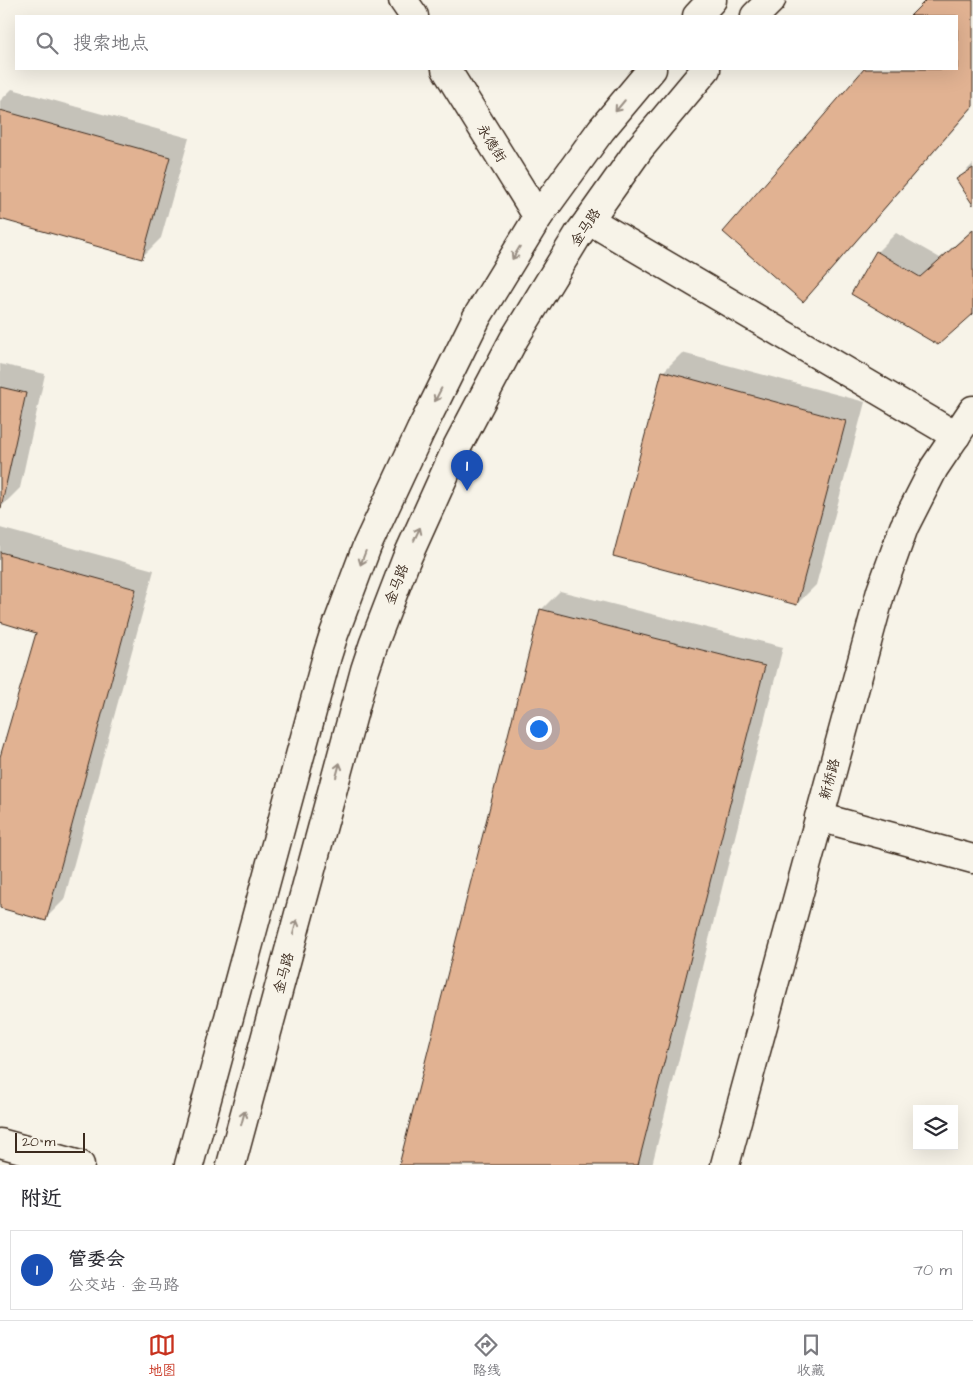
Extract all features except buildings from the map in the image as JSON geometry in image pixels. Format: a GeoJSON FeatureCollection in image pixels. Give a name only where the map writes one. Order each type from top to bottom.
{"type":"FeatureCollection","features":[{"type":"Feature","properties":{"kind":"main road"},"geometry":{"type":"LineString","coordinates":[[404,0],[413,15]]}},
{"type":"Feature","properties":{"kind":"main road"},"geometry":{"type":"LineString","coordinates":[[698,15],[712,0]]}},
{"type":"Feature","properties":{"kind":"main road"},"geometry":{"type":"LineString","coordinates":[[756,15],[771,0]]}},
{"type":"Feature","properties":{"kind":"main road","name":"永德街"},"geometry":{"type":"LineString","coordinates":[[447,70],[538,217]]}},
{"type":"Feature","properties":{"kind":"main road"},"geometry":{"type":"LineString","coordinates":[[189,1165],[334,634],[367,546],[421,430],[477,317],[538,217],[601,130],[651,70]]}},
{"type":"Feature","properties":{"kind":"main road","name":"金马路"},"geometry":{"type":"LineString","coordinates":[[231,1165],[365,670],[406,560],[458,445],[514,339],[578,235],[640,148],[705,70]]}},
{"type":"Feature","properties":{"kind":"main road"},"geometry":{"type":"LineString","coordinates":[[589,220],[956,436]]}},
{"type":"Feature","properties":{"kind":"main road","name":"新桥路"},"geometry":{"type":"LineString","coordinates":[[725,1165],[881,590],[904,527],[934,468],[973,410]]}},
{"type":"Feature","properties":{"kind":"main road"},"geometry":{"type":"LineString","coordinates":[[819,817],[973,859]]}},
{"type":"Feature","properties":{"kind":"main road"},"geometry":{"type":"LineString","coordinates":[[0,1143],[80,1165]]}},
{"type":"Feature","properties":{"kind":"place","name":"管委会"},"geometry":{"type":"Point","coordinates":[467,491]}}]}
